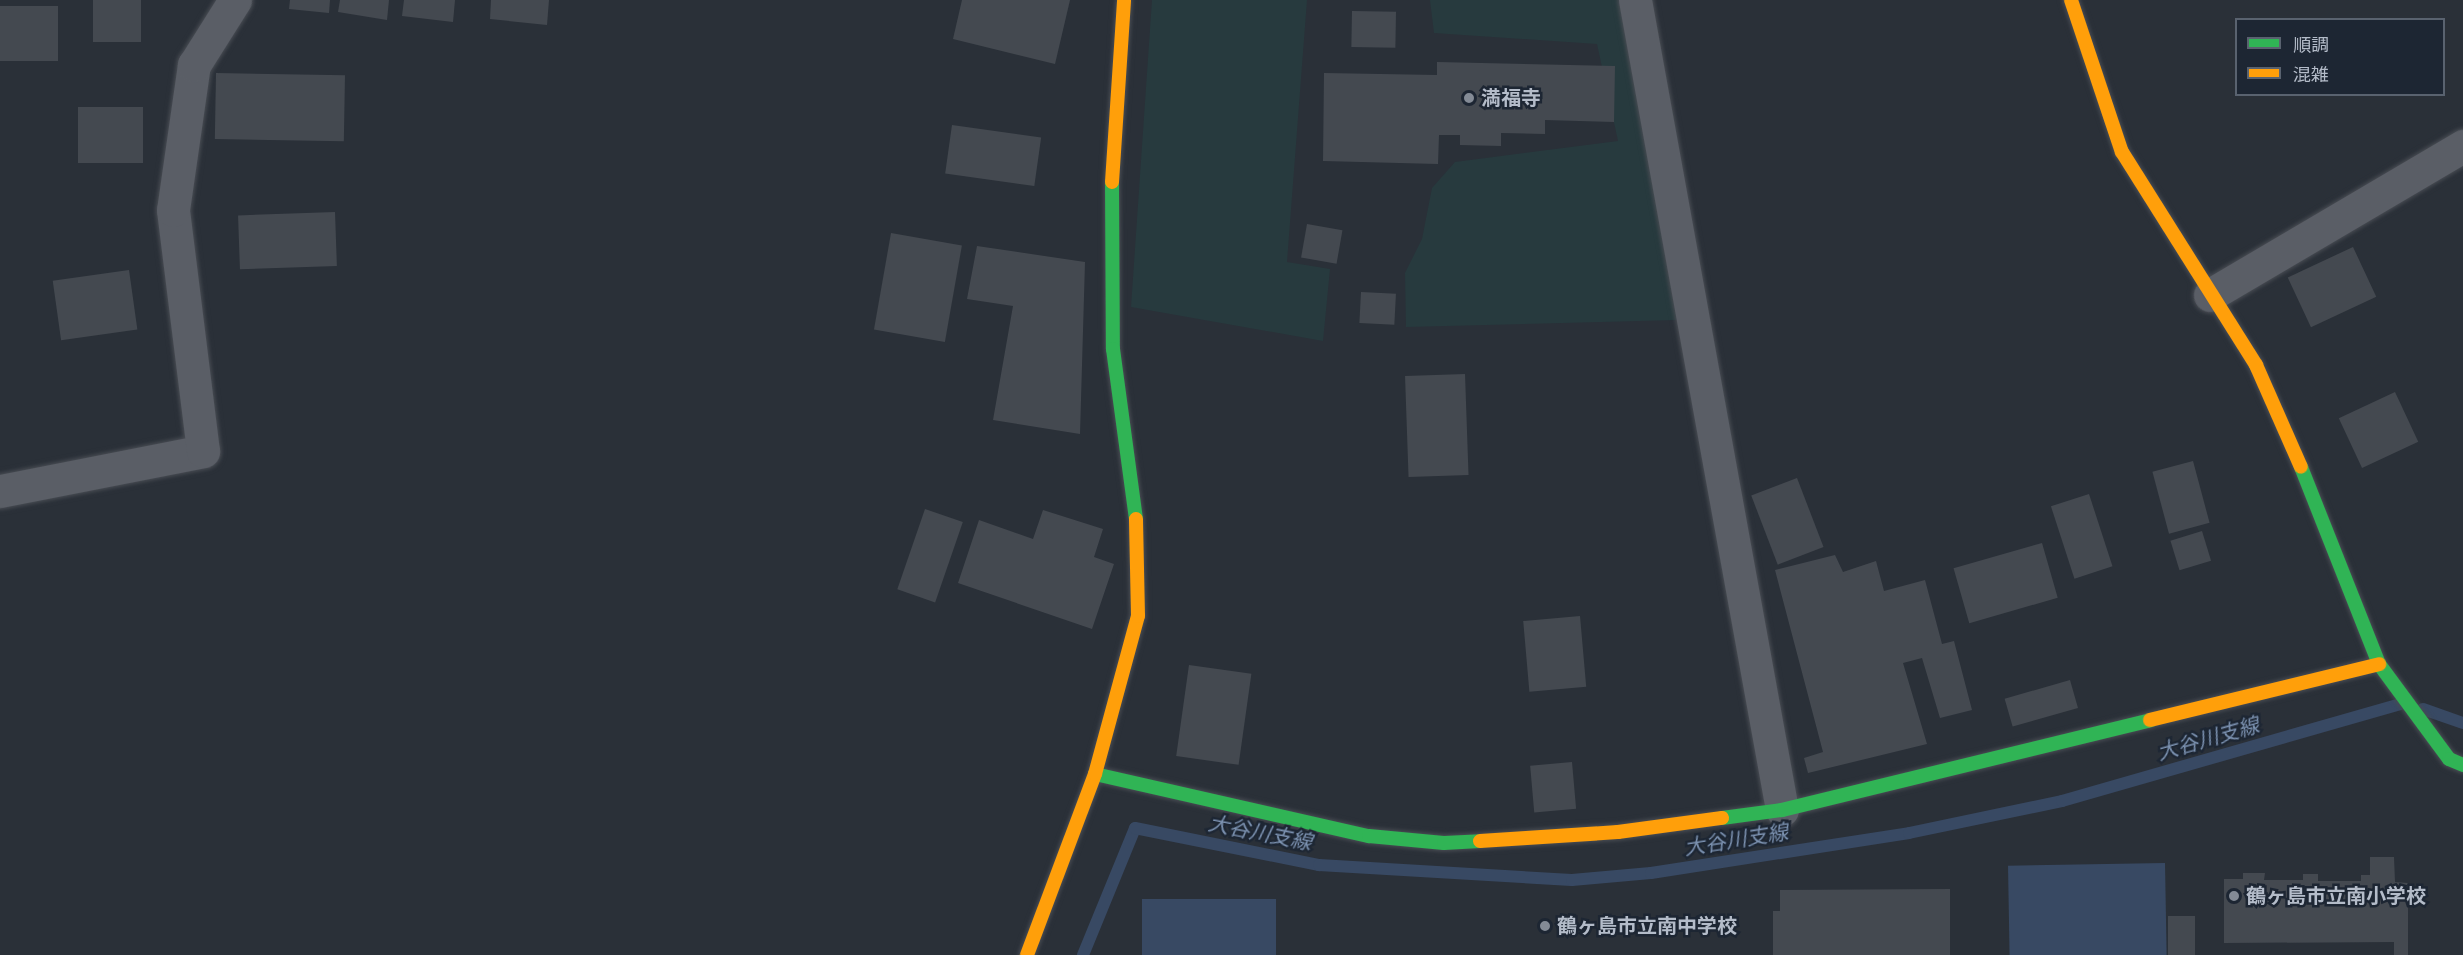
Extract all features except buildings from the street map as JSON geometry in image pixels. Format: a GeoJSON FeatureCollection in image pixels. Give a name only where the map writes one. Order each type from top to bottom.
{"type":"FeatureCollection","features":[{"type":"Feature","properties":{"kind":"street"},"geometry":{"type":"LineString","coordinates":[[0,491],[203,451],[173,210],[194,65],[235,0]]}},
{"type":"Feature","properties":{"kind":"street"},"geometry":{"type":"LineString","coordinates":[[1027,955],[1095,774],[1138,616],[1135,498],[1113,349],[1110,216],[1124,0]]}},
{"type":"Feature","properties":{"kind":"street"},"geometry":{"type":"LineString","coordinates":[[1635,0],[1782,810]]}},
{"type":"Feature","properties":{"kind":"street"},"geometry":{"type":"LineString","coordinates":[[2071,0],[2122,152],[2256,365],[2324,518],[2379,664],[2449,759],[2463,765]]}},
{"type":"Feature","properties":{"kind":"street"},"geometry":{"type":"LineString","coordinates":[[2210,295],[2463,146]]}},
{"type":"Feature","properties":{"kind":"street"},"geometry":{"type":"LineString","coordinates":[[1095,774],[1369,836],[1444,843],[1618,832],[1782,810],[2379,664]]}},
{"type":"Feature","properties":{"kind":"green space"},"geometry":{"type":"Polygon","coordinates":[[[1152,0],[1307,0],[1287,262],[1330,269],[1323,341],[1131,307],[1152,0]]]}},
{"type":"Feature","properties":{"kind":"green space"},"geometry":{"type":"Polygon","coordinates":[[[1430,0],[1625,0],[1677,320],[1406,327],[1405,273],[1422,239],[1432,188],[1455,162],[1618,141],[1597,44],[1434,33],[1430,0]]]}},
{"type":"Feature","properties":{"kind":"water"},"geometry":{"type":"Polygon","coordinates":[[[2165,863],[2167,955],[2010,955],[2008,866],[2165,863]]]}},
{"type":"Feature","properties":{"kind":"water"},"geometry":{"type":"Polygon","coordinates":[[[1142,899],[1276,899],[1276,955],[1142,955],[1142,899]]]}},
{"type":"Feature","properties":{"kind":"waterway","name":"大谷川支線"},"geometry":{"type":"LineString","coordinates":[[1083,955],[1135,828],[1319,865],[1572,880],[1651,873],[1909,833],[2062,801],[2403,703]]}},
{"type":"Feature","properties":{"kind":"waterway","name":"大谷川支線"},"geometry":{"type":"LineString","coordinates":[[2423,709],[2463,723]]}},
{"type":"Feature","properties":{"kind":"traffic: fast"},"geometry":{"type":"LineString","coordinates":[[1112,182],[1113,349],[1136,519]]}},
{"type":"Feature","properties":{"kind":"traffic: fast"},"geometry":{"type":"LineString","coordinates":[[2301,467],[2379,664],[2449,759],[2463,765]]}},
{"type":"Feature","properties":{"kind":"traffic: fast"},"geometry":{"type":"LineString","coordinates":[[1722,818],[1782,810],[2150,720]]}},
{"type":"Feature","properties":{"kind":"traffic: fast"},"geometry":{"type":"LineString","coordinates":[[1095,774],[1369,836],[1444,843],[1480,841]]}},
{"type":"Feature","properties":{"kind":"traffic: slow"},"geometry":{"type":"LineString","coordinates":[[1112,182],[1124,0]]}},
{"type":"Feature","properties":{"kind":"traffic: slow"},"geometry":{"type":"LineString","coordinates":[[2071,0],[2122,152],[2256,365],[2301,467]]}},
{"type":"Feature","properties":{"kind":"traffic: slow"},"geometry":{"type":"LineString","coordinates":[[1027,955],[1095,774],[1138,616],[1136,519]]}},
{"type":"Feature","properties":{"kind":"traffic: slow"},"geometry":{"type":"LineString","coordinates":[[2150,720],[2379,664]]}},
{"type":"Feature","properties":{"kind":"traffic: slow"},"geometry":{"type":"LineString","coordinates":[[1480,841],[1618,832],[1722,818]]}},
{"type":"Feature","properties":{"kind":"place","name":"満福寺"},"geometry":{"type":"Point","coordinates":[1469,98]}},
{"type":"Feature","properties":{"kind":"place","name":"鶴ヶ島市立南小学校"},"geometry":{"type":"Point","coordinates":[2234,896]}},
{"type":"Feature","properties":{"kind":"place","name":"鶴ヶ島市立南中学校"},"geometry":{"type":"Point","coordinates":[1545,926]}}]}
